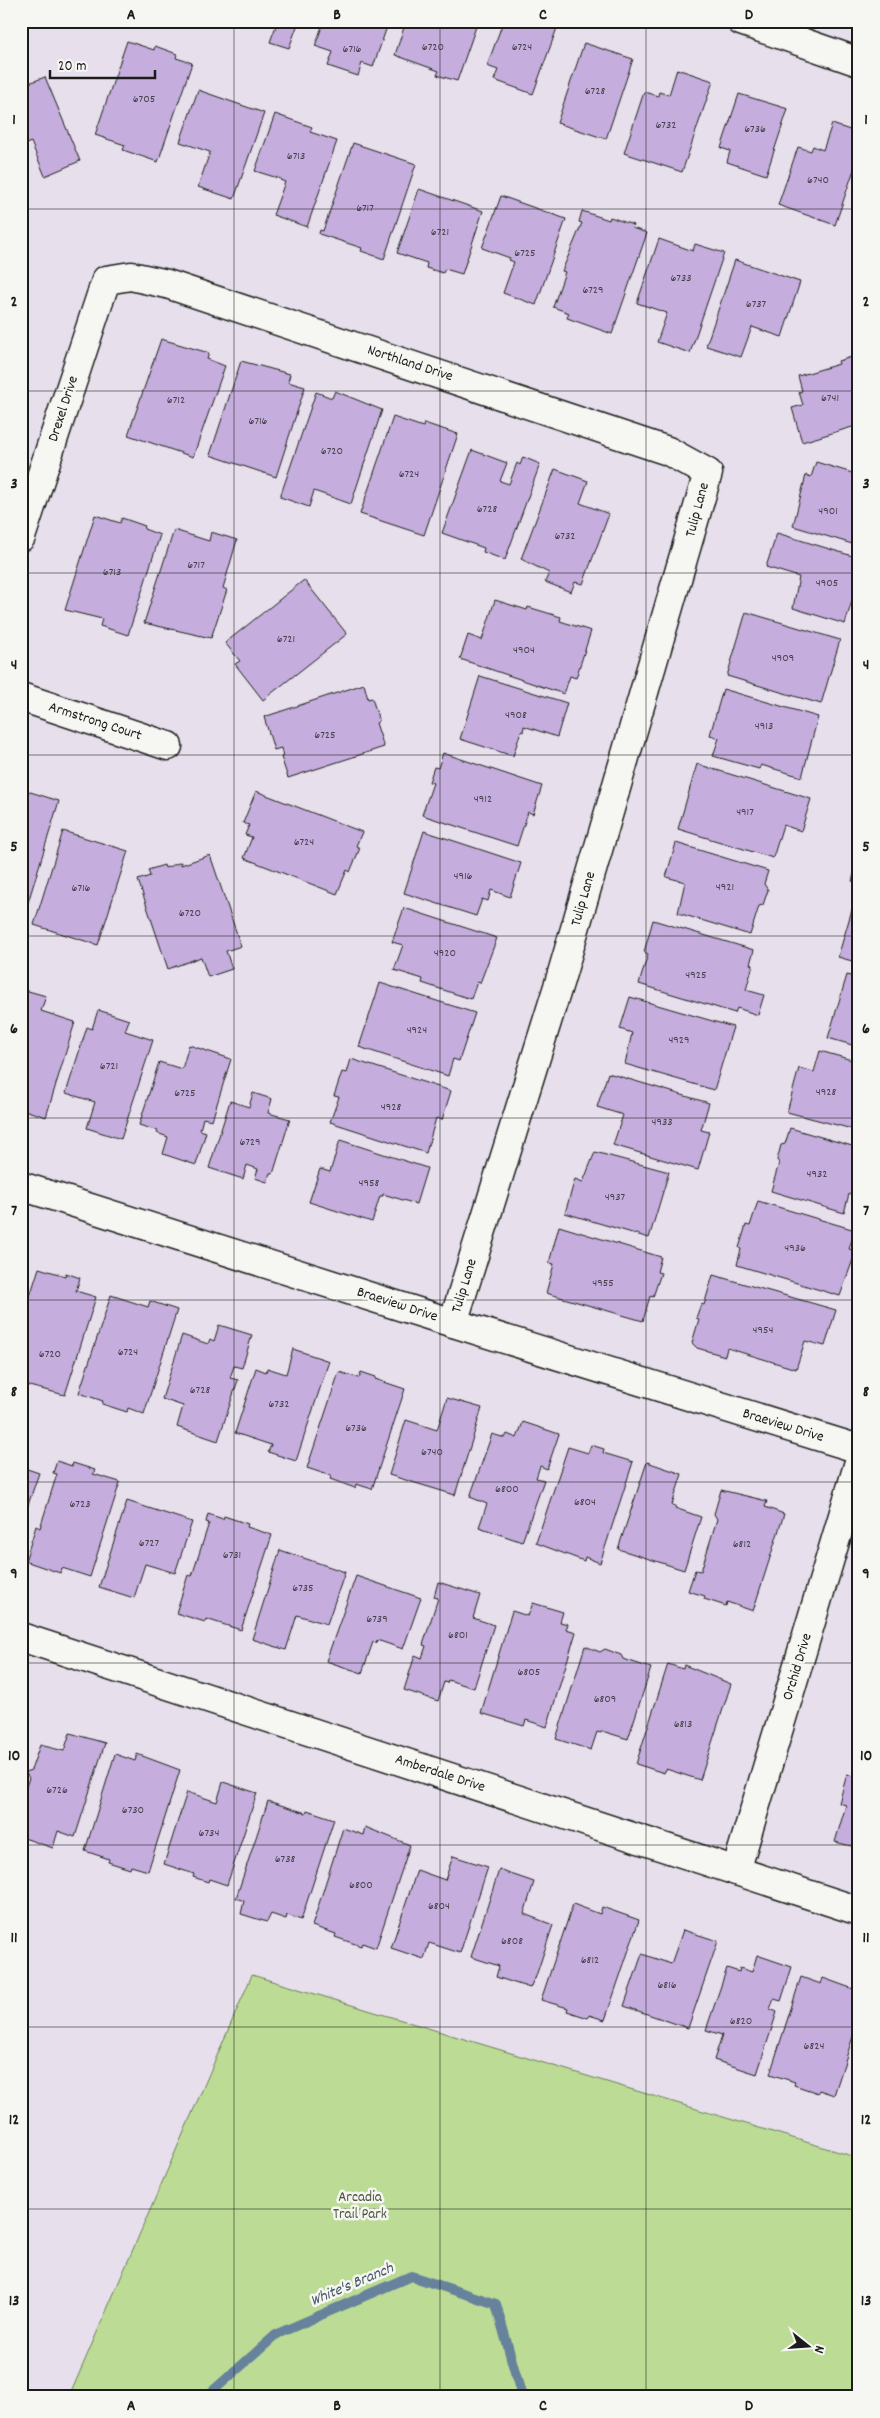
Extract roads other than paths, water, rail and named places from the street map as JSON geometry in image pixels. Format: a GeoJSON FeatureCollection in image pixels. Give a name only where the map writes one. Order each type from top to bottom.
{"type":"FeatureCollection","features":[{"type":"Feature","properties":{"kind":"street"},"geometry":{"type":"LineString","coordinates":[[741,21],[859,62]]}},
{"type":"Feature","properties":{"kind":"street","name":"Northland Drive"},"geometry":{"type":"LineString","coordinates":[[106,280],[130,276],[167,284],[668,450],[708,472]]}},
{"type":"Feature","properties":{"kind":"street","name":"Drexel Drive"},"geometry":{"type":"LineString","coordinates":[[21,537],[106,280]]}},
{"type":"Feature","properties":{"kind":"street","name":"Tulip Lane"},"geometry":{"type":"LineString","coordinates":[[453,1323],[560,980],[693,530],[708,472]]}},
{"type":"Feature","properties":{"kind":"street","name":"Armstrong Court"},"geometry":{"type":"LineString","coordinates":[[21,698],[168,746]]}},
{"type":"Feature","properties":{"kind":"street","name":"Braeview Drive"},"geometry":{"type":"LineString","coordinates":[[21,1186],[859,1449]]}},
{"type":"Feature","properties":{"kind":"street","name":"Orchid Drive"},"geometry":{"type":"LineString","coordinates":[[736,1871],[859,1462]]}},
{"type":"Feature","properties":{"kind":"street","name":"Amberdale Drive"},"geometry":{"type":"LineString","coordinates":[[21,1637],[859,1911]]}},
{"type":"Feature","properties":{"kind":"waterway","name":"White's Branch"},"geometry":{"type":"LineString","coordinates":[[206,2397],[277,2334],[411,2276],[496,2304],[522,2397]]}},
{"type":"Feature","properties":{"kind":"park label","name":"Arcadia Trail Park"},"geometry":{"type":"Point","coordinates":[360,2206]}}]}
